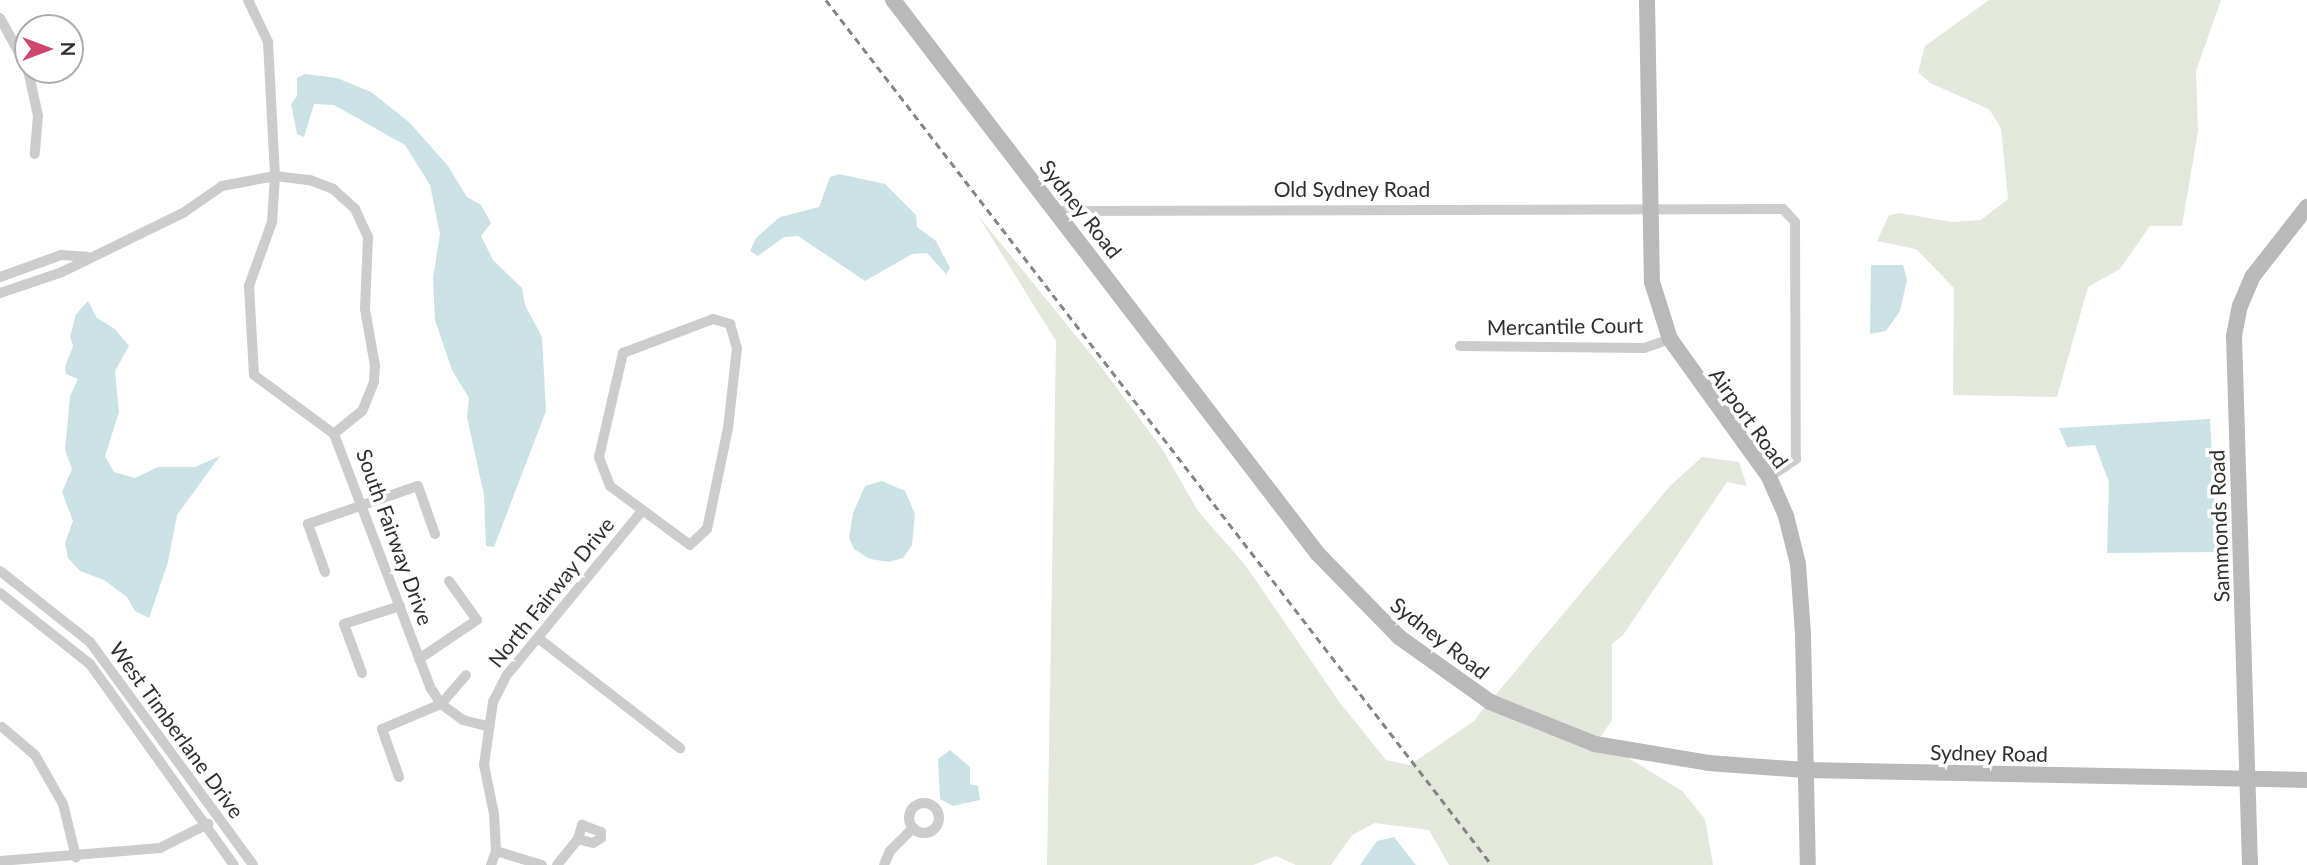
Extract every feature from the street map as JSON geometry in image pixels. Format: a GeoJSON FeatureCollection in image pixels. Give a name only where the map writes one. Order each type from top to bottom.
{"type":"FeatureCollection","features":[{"type":"Feature","properties":{"kind":"street","name":"South Fairway Drive"},"geometry":{"type":"LineString","coordinates":[[248,0],[268,42],[275,176],[272,222],[249,286],[254,374],[270,390],[315,416],[334,434],[419,659],[441,704]]}},
{"type":"Feature","properties":{"kind":"street","name":"Sydney Road"},"geometry":{"type":"LineString","coordinates":[[893,0],[1318,554],[1399,637],[1444,672],[1490,702],[1595,744],[1648,756],[1805,770],[2307,780]]}},
{"type":"Feature","properties":{"kind":"street","name":"Airport Road"},"geometry":{"type":"LineString","coordinates":[[1647,0],[1648,206],[1652,282],[1670,339],[1769,477],[1786,516],[1798,564],[1808,865]]}},
{"type":"Feature","properties":{"kind":"street"},"geometry":{"type":"LineString","coordinates":[[0,18],[14,44]]}},
{"type":"Feature","properties":{"kind":"street"},"geometry":{"type":"LineString","coordinates":[[31,84],[38,116],[35,154]]}},
{"type":"Feature","properties":{"kind":"street"},"geometry":{"type":"LineString","coordinates":[[0,293],[62,272],[87,257],[183,213],[222,186],[275,176],[310,180],[333,189],[355,209],[368,237],[365,309],[374,382],[362,411],[334,434]]}},
{"type":"Feature","properties":{"kind":"street","name":"Old Sydney Road"},"geometry":{"type":"LineString","coordinates":[[1056,211],[1648,206],[1783,209],[1794,222],[1796,459],[1769,477]]}},
{"type":"Feature","properties":{"kind":"street","name":"Sammonds Road"},"geometry":{"type":"LineString","coordinates":[[2250,865],[2234,336],[2239,306],[2253,276],[2307,207]]}},
{"type":"Feature","properties":{"kind":"street"},"geometry":{"type":"LineString","coordinates":[[0,277],[61,255],[87,257]]}},
{"type":"Feature","properties":{"kind":"street"},"geometry":{"type":"LineString","coordinates":[[713,319],[730,324],[737,348],[728,428],[707,529],[690,545],[642,511],[611,486],[599,457],[622,353],[713,319]]}},
{"type":"Feature","properties":{"kind":"street","name":"Mercantile Court"},"geometry":{"type":"LineString","coordinates":[[1460,346],[1644,348],[1670,339]]}},
{"type":"Feature","properties":{"kind":"street"},"geometry":{"type":"LineString","coordinates":[[326,572],[308,524],[418,485],[435,534]]}},
{"type":"Feature","properties":{"kind":"street","name":"North Fairway Drive"},"geometry":{"type":"LineString","coordinates":[[491,865],[496,851],[484,765],[487,726],[506,676],[642,511]]}},
{"type":"Feature","properties":{"kind":"street","name":"West Timberlane Drive"},"geometry":{"type":"LineString","coordinates":[[0,571],[90,642],[253,865]]}},
{"type":"Feature","properties":{"kind":"street"},"geometry":{"type":"LineString","coordinates":[[419,659],[477,620],[449,581]]}},
{"type":"Feature","properties":{"kind":"street","name":"West Timberlane Drive"},"geometry":{"type":"LineString","coordinates":[[0,593],[90,664],[234,865]]}},
{"type":"Feature","properties":{"kind":"street"},"geometry":{"type":"LineString","coordinates":[[362,673],[344,624],[400,606]]}},
{"type":"Feature","properties":{"kind":"street"},"geometry":{"type":"LineString","coordinates":[[538,638],[680,748]]}},
{"type":"Feature","properties":{"kind":"street"},"geometry":{"type":"LineString","coordinates":[[400,777],[382,729],[441,704],[466,675]]}},
{"type":"Feature","properties":{"kind":"street"},"geometry":{"type":"LineString","coordinates":[[441,704],[463,720],[487,726]]}},
{"type":"Feature","properties":{"kind":"street"},"geometry":{"type":"LineString","coordinates":[[2,727],[34,755],[63,804],[76,857]]}},
{"type":"Feature","properties":{"kind":"street"},"geometry":{"type":"LineString","coordinates":[[0,861],[76,857],[160,848],[205,827],[216,817]]}},
{"type":"Feature","properties":{"kind":"street"},"geometry":{"type":"LineString","coordinates":[[884,865],[890,851],[913,828]]}},
{"type":"Feature","properties":{"kind":"street"},"geometry":{"type":"LineString","coordinates":[[557,865],[578,839]]}},
{"type":"Feature","properties":{"kind":"street"},"geometry":{"type":"LineString","coordinates":[[496,851],[542,865]]}},
{"type":"Feature","properties":{"kind":"shaded area"},"geometry":{"type":"Polygon","coordinates":[[[1989,0],[2221,0],[2196,71],[2198,131],[2182,226],[2150,226],[2120,269],[2088,287],[2057,397],[1953,395],[1954,288],[1916,249],[1877,241],[1889,215],[1900,213],[1952,222],[1981,220],[2008,199],[2001,128],[1989,109],[1930,83],[1918,72],[1925,46],[1989,0]]]}},
{"type":"Feature","properties":{"kind":"shaded area"},"geometry":{"type":"Polygon","coordinates":[[[977,214],[1102,368],[1163,450],[1198,511],[1246,566],[1340,703],[1386,760],[1410,765],[1474,721],[1486,705],[1537,730],[1627,757],[1682,791],[1705,819],[1713,865],[1449,865],[1429,830],[1375,823],[1352,835],[1331,865],[1296,865],[1276,856],[1253,865],[1047,865],[1056,341],[977,214]]]}},
{"type":"Feature","properties":{"kind":"shaded area"},"geometry":{"type":"Polygon","coordinates":[[[1702,457],[1739,462],[1747,486],[1727,482],[1623,635],[1612,644],[1612,720],[1599,739],[1493,698],[1670,486],[1702,457]]]}},
{"type":"Feature","properties":{"kind":"water"},"geometry":{"type":"Polygon","coordinates":[[[305,74],[337,78],[371,92],[410,123],[448,166],[467,197],[481,205],[491,223],[481,236],[493,260],[522,288],[525,305],[542,337],[546,411],[494,547],[486,546],[484,495],[467,417],[469,398],[452,370],[435,320],[433,278],[440,234],[430,185],[405,145],[334,105],[314,104],[304,137],[297,134],[291,104],[297,96],[297,78],[305,74]]]}},
{"type":"Feature","properties":{"kind":"water"},"geometry":{"type":"Polygon","coordinates":[[[839,174],[885,184],[916,215],[917,227],[936,241],[950,268],[946,274],[927,253],[912,254],[865,281],[798,236],[784,237],[758,256],[750,251],[756,238],[780,217],[819,207],[830,177],[839,174]]]}},
{"type":"Feature","properties":{"kind":"water"},"geometry":{"type":"Polygon","coordinates":[[[1871,265],[1903,265],[1907,280],[1900,311],[1886,331],[1870,334],[1871,265]]]}},
{"type":"Feature","properties":{"kind":"water"},"geometry":{"type":"Polygon","coordinates":[[[88,301],[97,318],[115,329],[129,346],[115,371],[119,412],[105,456],[114,472],[135,478],[158,467],[195,467],[220,456],[177,515],[168,562],[149,618],[135,611],[127,597],[104,580],[80,571],[68,558],[65,543],[73,521],[62,492],[72,469],[65,450],[70,396],[78,379],[66,374],[65,367],[73,346],[70,337],[76,314],[88,301]]]}},
{"type":"Feature","properties":{"kind":"water"},"geometry":{"type":"Polygon","coordinates":[[[2210,419],[2217,552],[2107,553],[2109,482],[2095,445],[2067,447],[2059,428],[2210,419]]]}},
{"type":"Feature","properties":{"kind":"water"},"geometry":{"type":"Polygon","coordinates":[[[882,481],[905,491],[915,514],[912,545],[903,558],[889,562],[870,559],[854,549],[849,538],[853,513],[865,486],[882,481]]]}},
{"type":"Feature","properties":{"kind":"water"},"geometry":{"type":"Polygon","coordinates":[[[950,750],[970,767],[970,784],[978,786],[980,800],[953,806],[940,799],[938,759],[950,750]]]}},
{"type":"Feature","properties":{"kind":"water"},"geometry":{"type":"Polygon","coordinates":[[[1394,837],[1416,865],[1360,865],[1377,841],[1394,837]]]}},
{"type":"Feature","properties":{"kind":"railway"},"geometry":{"type":"LineString","coordinates":[[826,0],[1492,865]]}}]}
